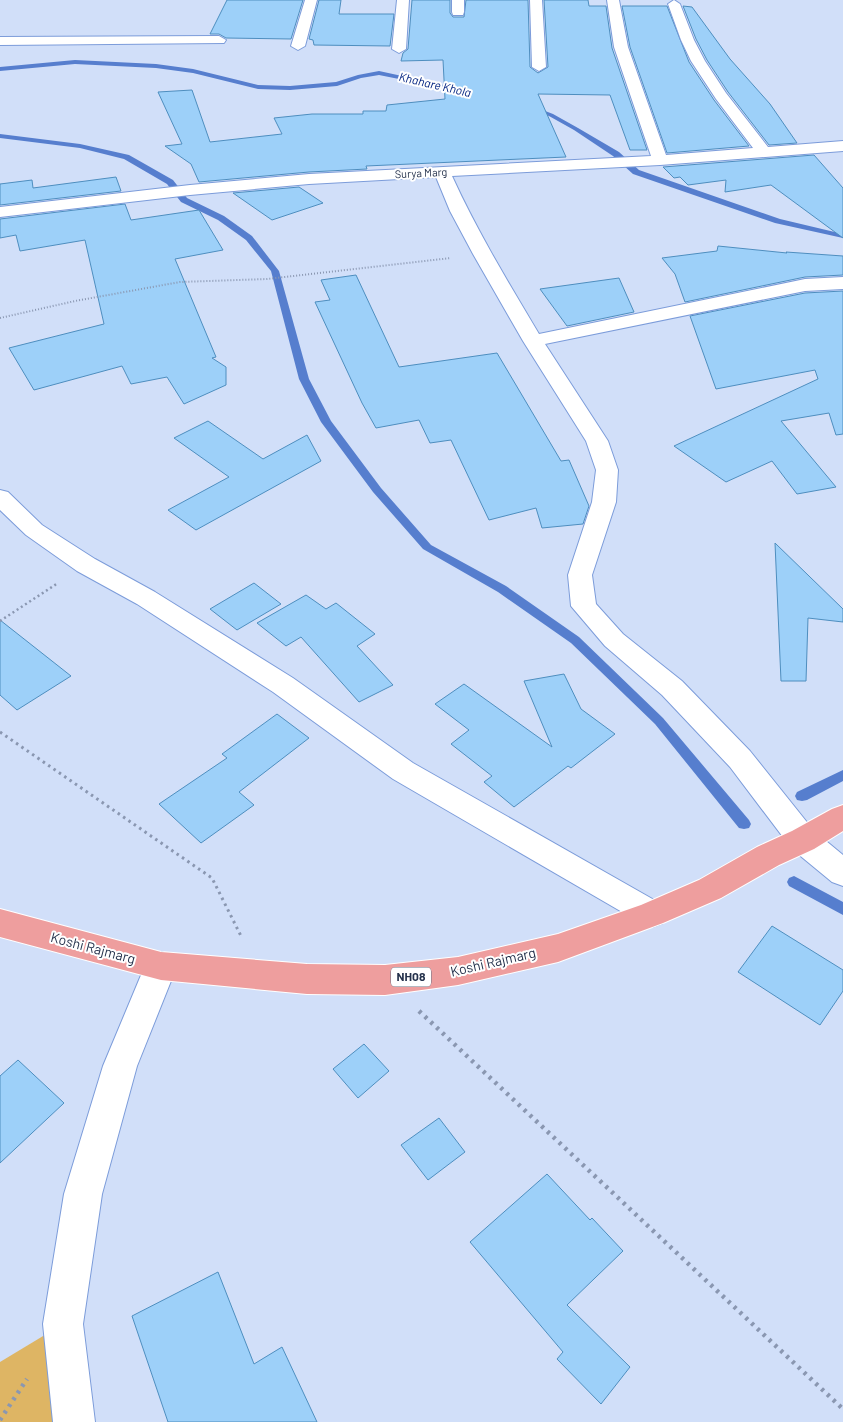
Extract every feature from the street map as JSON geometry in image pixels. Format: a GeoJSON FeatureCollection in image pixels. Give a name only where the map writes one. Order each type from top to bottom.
{"type":"FeatureCollection","features":[{"type":"Feature","properties":{"kind":"main road","name":"Koshi Rajmarg"},"geometry":{"type":"LineString","coordinates":[[0,923],[161,966],[261,976],[385,980],[458,972],[558,948],[652,914],[710,889],[843,817]]}},
{"type":"Feature","properties":{"kind":"street"},"geometry":{"type":"LineString","coordinates":[[298,46],[311,0]]}},
{"type":"Feature","properties":{"kind":"street"},"geometry":{"type":"LineString","coordinates":[[399,49],[403,0]]}},
{"type":"Feature","properties":{"kind":"street"},"geometry":{"type":"LineString","coordinates":[[536,0],[539,67]]}},
{"type":"Feature","properties":{"kind":"street"},"geometry":{"type":"LineString","coordinates":[[613,0],[622,47],[660,160]]}},
{"type":"Feature","properties":{"kind":"street"},"geometry":{"type":"LineString","coordinates":[[674,4],[685,35],[697,60],[763,152]]}},
{"type":"Feature","properties":{"kind":"street"},"geometry":{"type":"LineString","coordinates":[[0,41],[219,40]]}},
{"type":"Feature","properties":{"kind":"street","name":"Surya Marg"},"geometry":{"type":"LineString","coordinates":[[0,212],[161,193],[309,179],[603,164],[843,146]]}},
{"type":"Feature","properties":{"kind":"street"},"geometry":{"type":"LineString","coordinates":[[822,147],[843,161]]}},
{"type":"Feature","properties":{"kind":"street"},"geometry":{"type":"LineString","coordinates":[[442,172],[459,211],[482,254],[533,341],[597,441],[607,470],[604,502],[580,575],[584,606],[614,640],[672,688],[740,759],[803,840],[843,873]]}},
{"type":"Feature","properties":{"kind":"street"},"geometry":{"type":"LineString","coordinates":[[533,341],[805,285],[843,283]]}},
{"type":"Feature","properties":{"kind":"street"},"geometry":{"type":"LineString","coordinates":[[0,497],[34,530],[86,565],[146,598],[283,685],[403,771],[652,914]]}},
{"type":"Feature","properties":{"kind":"street"},"geometry":{"type":"LineString","coordinates":[[74,1422],[63,1324],[83,1194],[120,1066],[161,966]]}},
{"type":"Feature","properties":{"kind":"path"},"geometry":{"type":"LineString","coordinates":[[0,318],[75,301],[180,282],[290,276],[482,254]]}},
{"type":"Feature","properties":{"kind":"path"},"geometry":{"type":"LineString","coordinates":[[0,621],[86,565]]}},
{"type":"Feature","properties":{"kind":"path"},"geometry":{"type":"LineString","coordinates":[[0,732],[212,878],[261,976]]}},
{"type":"Feature","properties":{"kind":"path"},"geometry":{"type":"LineString","coordinates":[[385,980],[843,1409]]}},
{"type":"Feature","properties":{"kind":"shaded area"},"geometry":{"type":"Polygon","coordinates":[[[63,1324],[74,1422],[0,1422],[0,1362],[63,1324]]]}},
{"type":"Feature","properties":{"kind":"building"},"geometry":{"type":"Polygon","coordinates":[[[227,0],[303,0],[291,39],[226,38],[219,34],[210,34],[227,0]]]}},
{"type":"Feature","properties":{"kind":"building"},"geometry":{"type":"Polygon","coordinates":[[[319,0],[341,0],[339,14],[394,14],[390,46],[314,45],[313,40],[309,39],[319,0]]]}},
{"type":"Feature","properties":{"kind":"building"},"geometry":{"type":"Polygon","coordinates":[[[412,0],[450,0],[450,13],[453,17],[464,17],[466,0],[528,0],[530,67],[538,73],[548,67],[544,0],[588,0],[589,6],[606,6],[612,48],[647,150],[630,150],[610,95],[538,94],[566,157],[366,166],[367,169],[199,182],[191,164],[165,146],[182,144],[158,92],[192,90],[210,142],[282,134],[274,118],[312,114],[363,114],[363,111],[386,111],[387,105],[445,99],[443,60],[401,61],[403,53],[408,49],[412,0]]]}},
{"type":"Feature","properties":{"kind":"building"},"geometry":{"type":"Polygon","coordinates":[[[622,6],[667,6],[689,62],[714,100],[749,146],[667,153],[630,47],[622,6]]]}},
{"type":"Feature","properties":{"kind":"building"},"geometry":{"type":"Polygon","coordinates":[[[683,6],[692,7],[730,59],[770,104],[797,143],[769,145],[728,92],[707,60],[696,39],[683,6]]]}},
{"type":"Feature","properties":{"kind":"building"},"geometry":{"type":"Polygon","coordinates":[[[814,155],[843,188],[843,238],[771,185],[725,192],[726,180],[688,185],[680,177],[674,178],[663,167],[814,155]]]}},
{"type":"Feature","properties":{"kind":"building"},"geometry":{"type":"Polygon","coordinates":[[[116,177],[121,191],[0,205],[0,184],[32,180],[33,188],[116,177]]]}},
{"type":"Feature","properties":{"kind":"building"},"geometry":{"type":"Polygon","coordinates":[[[299,187],[323,203],[272,220],[233,193],[299,187]]]}},
{"type":"Feature","properties":{"kind":"building"},"geometry":{"type":"Polygon","coordinates":[[[125,204],[131,220],[199,210],[223,250],[175,259],[216,357],[212,358],[226,367],[226,385],[184,404],[167,377],[131,384],[122,366],[34,390],[9,348],[104,324],[85,240],[20,251],[16,235],[0,238],[0,219],[125,204]]]}},
{"type":"Feature","properties":{"kind":"building"},"geometry":{"type":"Polygon","coordinates":[[[718,246],[843,256],[843,275],[805,277],[685,302],[675,274],[662,258],[717,251],[718,246]]]}},
{"type":"Feature","properties":{"kind":"building"},"geometry":{"type":"Polygon","coordinates":[[[356,275],[399,367],[497,353],[561,461],[569,460],[589,506],[583,524],[542,528],[536,508],[489,520],[451,440],[430,443],[419,420],[376,428],[362,403],[315,302],[330,300],[321,280],[356,275]]]}},
{"type":"Feature","properties":{"kind":"building"},"geometry":{"type":"Polygon","coordinates":[[[619,278],[634,312],[567,326],[540,289],[619,278]]]}},
{"type":"Feature","properties":{"kind":"building"},"geometry":{"type":"Polygon","coordinates":[[[843,291],[843,434],[836,435],[829,413],[781,421],[836,487],[797,494],[772,461],[726,482],[674,446],[818,379],[815,370],[716,389],[690,316],[805,293],[843,291]]]}},
{"type":"Feature","properties":{"kind":"building"},"geometry":{"type":"Polygon","coordinates":[[[208,421],[263,459],[307,435],[321,461],[196,530],[168,510],[229,477],[174,438],[208,421]]]}},
{"type":"Feature","properties":{"kind":"building"},"geometry":{"type":"Polygon","coordinates":[[[775,543],[843,609],[843,622],[808,618],[806,681],[781,681],[775,543]]]}},
{"type":"Feature","properties":{"kind":"building"},"geometry":{"type":"Polygon","coordinates":[[[254,583],[281,604],[237,630],[210,609],[254,583]]]}},
{"type":"Feature","properties":{"kind":"building"},"geometry":{"type":"Polygon","coordinates":[[[306,595],[326,609],[336,603],[375,634],[357,646],[393,685],[359,702],[301,637],[286,646],[257,623],[306,595]]]}},
{"type":"Feature","properties":{"kind":"building"},"geometry":{"type":"Polygon","coordinates":[[[0,620],[71,676],[17,710],[0,695],[0,620]]]}},
{"type":"Feature","properties":{"kind":"building"},"geometry":{"type":"Polygon","coordinates":[[[564,674],[581,709],[615,734],[571,768],[568,766],[514,807],[484,782],[492,776],[451,744],[469,730],[435,704],[464,684],[552,747],[524,681],[564,674]]]}},
{"type":"Feature","properties":{"kind":"building"},"geometry":{"type":"Polygon","coordinates":[[[277,714],[309,738],[239,792],[254,805],[201,843],[159,804],[227,758],[222,754],[277,714]]]}},
{"type":"Feature","properties":{"kind":"building"},"geometry":{"type":"Polygon","coordinates":[[[772,926],[843,970],[843,991],[820,1025],[738,972],[772,926]]]}},
{"type":"Feature","properties":{"kind":"building"},"geometry":{"type":"Polygon","coordinates":[[[364,1044],[389,1071],[358,1098],[333,1069],[364,1044]]]}},
{"type":"Feature","properties":{"kind":"building"},"geometry":{"type":"Polygon","coordinates":[[[18,1060],[64,1103],[0,1163],[0,1076],[18,1060]]]}},
{"type":"Feature","properties":{"kind":"building"},"geometry":{"type":"Polygon","coordinates":[[[439,1118],[465,1152],[428,1180],[401,1145],[439,1118]]]}},
{"type":"Feature","properties":{"kind":"building"},"geometry":{"type":"Polygon","coordinates":[[[547,1174],[590,1220],[592,1218],[623,1251],[567,1305],[630,1367],[601,1404],[557,1359],[563,1352],[470,1242],[547,1174]]]}},
{"type":"Feature","properties":{"kind":"building"},"geometry":{"type":"Polygon","coordinates":[[[218,1272],[254,1364],[282,1347],[317,1422],[168,1422],[132,1316],[218,1272]]]}},
{"type":"Feature","properties":{"kind":"waterway","name":"Khahare Khola"},"geometry":{"type":"LineString","coordinates":[[0,69],[75,62],[156,66],[193,71],[258,87],[290,88],[337,84],[360,76],[379,73],[459,89]]}},
{"type":"Feature","properties":{"kind":"waterway","name":"Khahare Khola"},"geometry":{"type":"LineString","coordinates":[[532,108],[551,115],[576,129],[616,154],[636,172],[778,221],[843,236]]}},
{"type":"Feature","properties":{"kind":"waterway"},"geometry":{"type":"LineString","coordinates":[[0,136],[80,146],[126,157],[170,182],[184,200],[221,218],[249,238],[275,271],[304,379],[326,422],[377,490],[427,547],[502,589],[575,640],[659,721],[744,824]]}},
{"type":"Feature","properties":{"kind":"waterway"},"geometry":{"type":"LineString","coordinates":[[802,796],[843,775]]}},
{"type":"Feature","properties":{"kind":"waterway"},"geometry":{"type":"LineString","coordinates":[[794,882],[843,909]]}}]}
